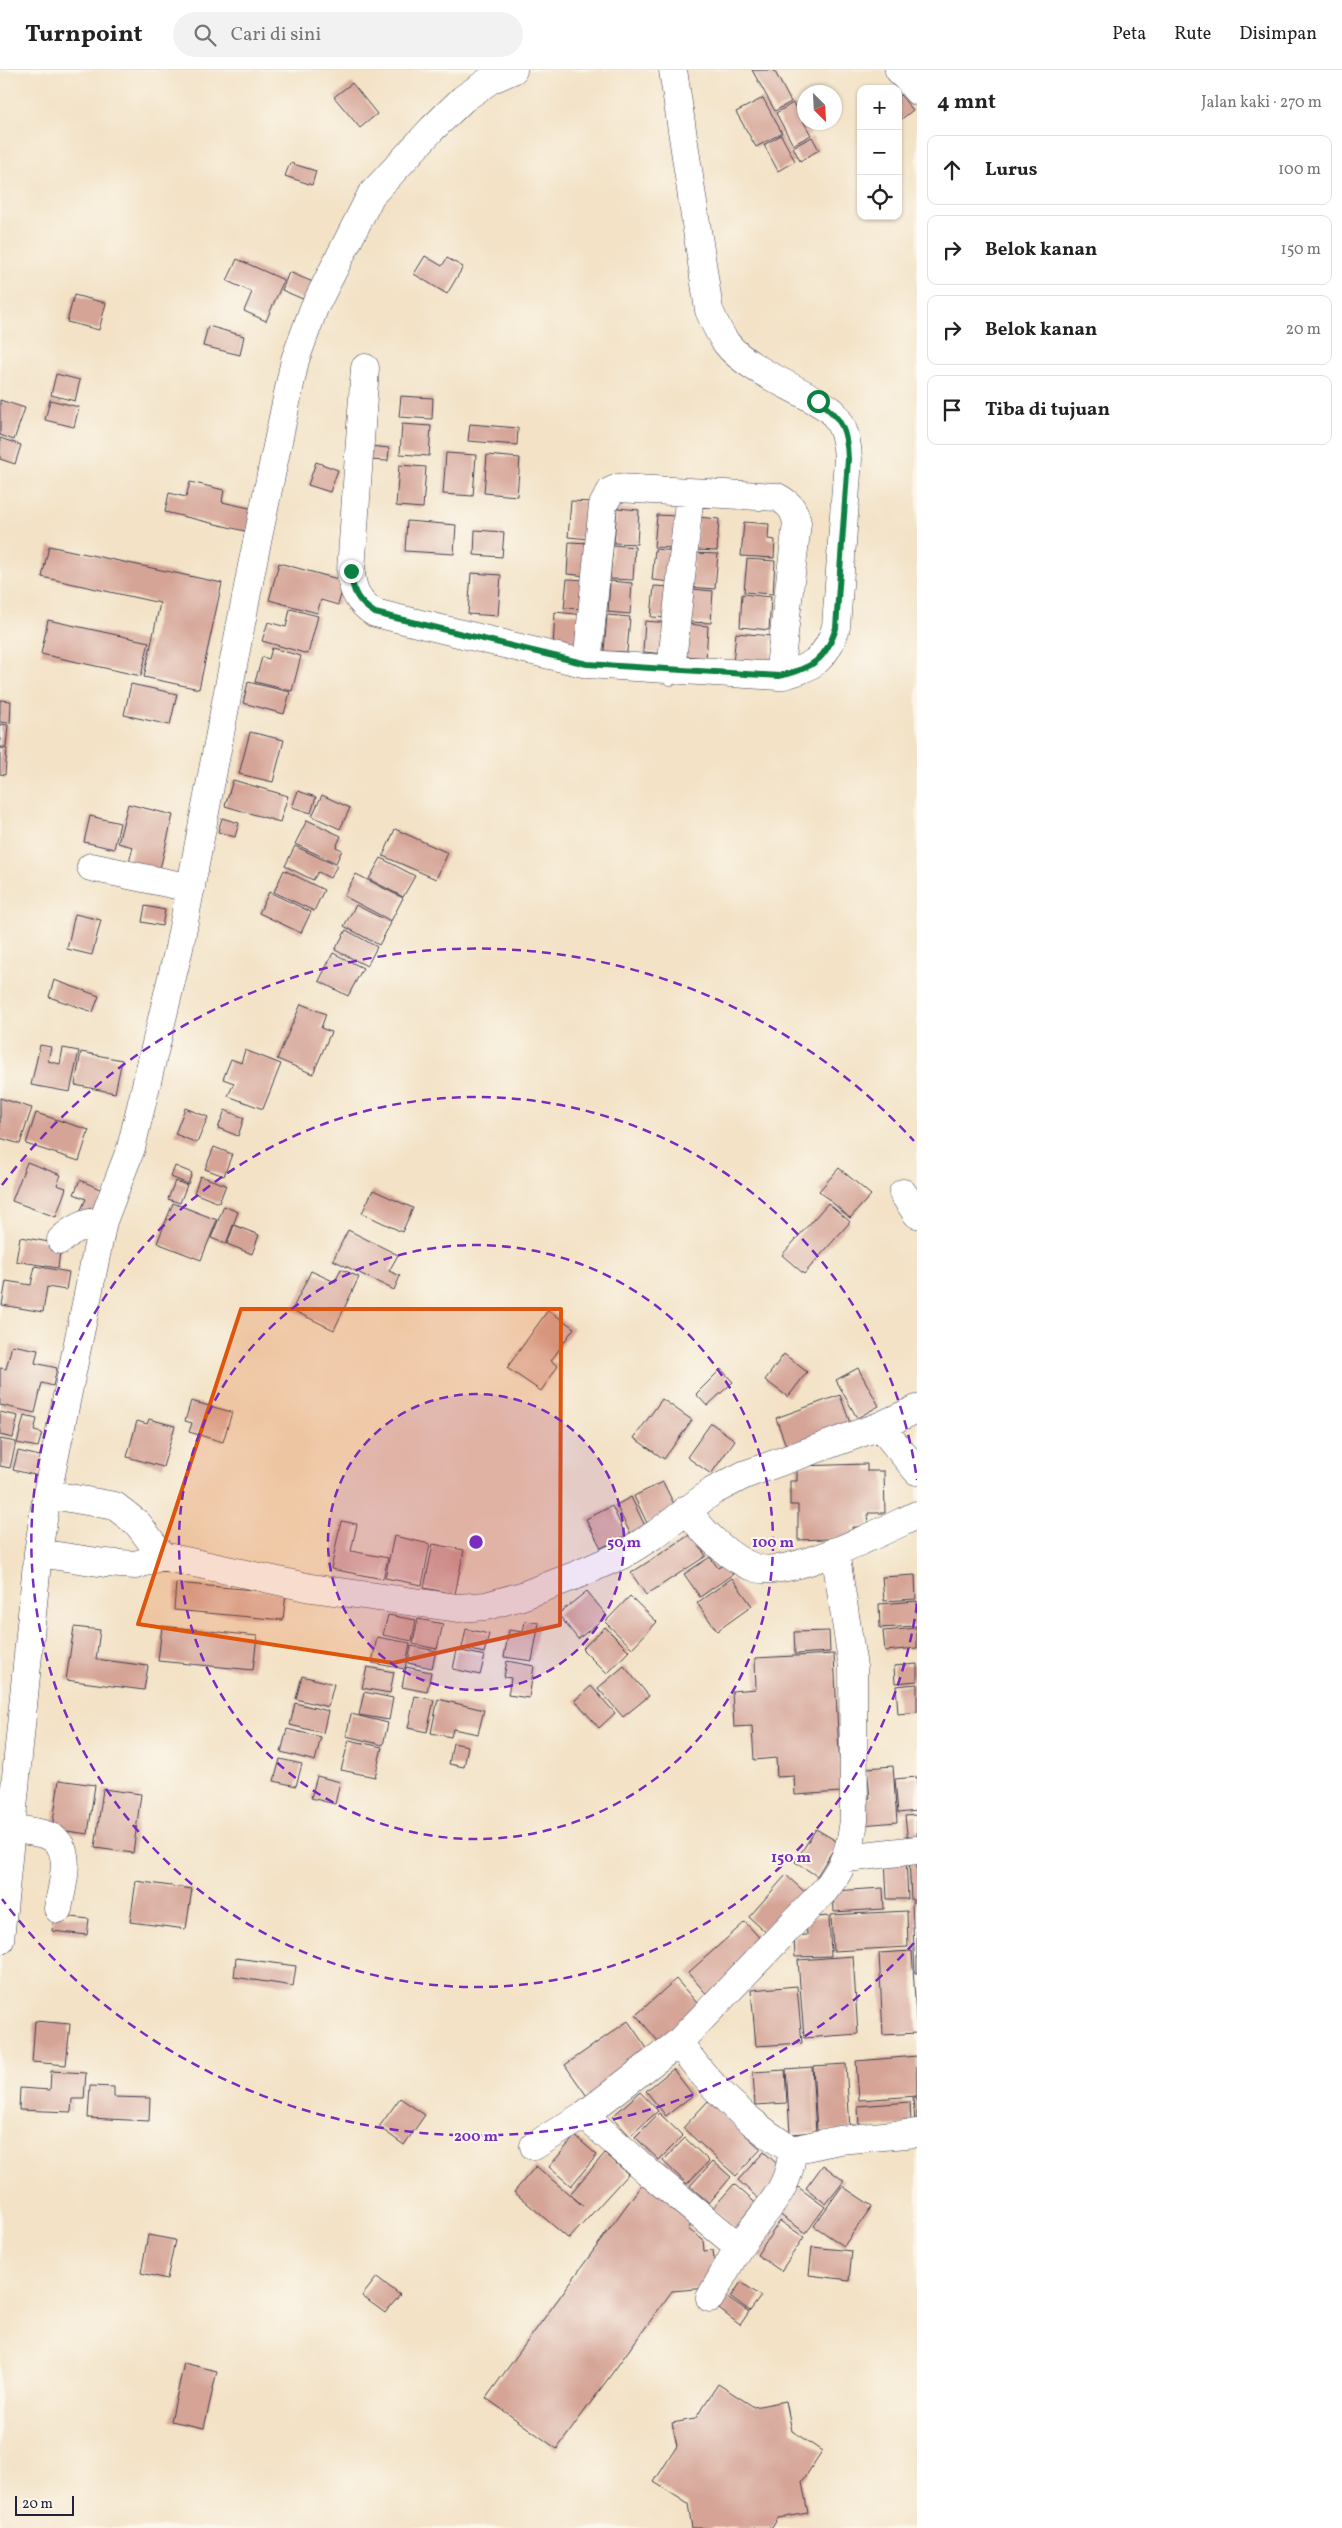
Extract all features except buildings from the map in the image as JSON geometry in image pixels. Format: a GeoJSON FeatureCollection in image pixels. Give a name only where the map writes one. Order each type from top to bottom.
{"type":"FeatureCollection","features":[{"type":"Feature","properties":{"kind":"street"},"geometry":{"type":"LineString","coordinates":[[0,1940],[38,1553],[47,1494],[103,1221],[131,1148],[180,948],[252,566],[295,360],[314,308],[371,195],[432,129],[464,99],[490,80],[514,70]]}},
{"type":"Feature","properties":{"kind":"street"},"geometry":{"type":"LineString","coordinates":[[365,368],[351,571],[352,585],[356,596],[363,605],[375,613],[587,664],[779,676],[801,671],[818,660],[831,643],[836,628],[848,459],[847,437],[842,424],[832,411],[742,359],[716,329],[709,310],[673,70]]}},
{"type":"Feature","properties":{"kind":"street"},"geometry":{"type":"LineString","coordinates":[[900,70],[917,91]]}},
{"type":"Feature","properties":{"kind":"street"},"geometry":{"type":"LineString","coordinates":[[587,664],[605,497],[618,488],[777,497],[787,502],[794,509],[797,524],[779,676]]}},
{"type":"Feature","properties":{"kind":"street"},"geometry":{"type":"LineString","coordinates":[[671,670],[690,492]]}},
{"type":"Feature","properties":{"kind":"street"},"geometry":{"type":"LineString","coordinates":[[91,866],[191,888]]}},
{"type":"Feature","properties":{"kind":"street"},"geometry":{"type":"LineString","coordinates":[[61,1240],[76,1228],[90,1222],[103,1221]]}},
{"type":"Feature","properties":{"kind":"street"},"geometry":{"type":"LineString","coordinates":[[38,1553],[136,1566],[162,1556],[311,1588],[458,1608],[486,1606],[563,1580],[624,1554],[657,1533],[713,1491],[744,1475],[880,1426],[917,1408]]}},
{"type":"Feature","properties":{"kind":"street"},"geometry":{"type":"LineString","coordinates":[[880,1426],[917,1471]]}},
{"type":"Feature","properties":{"kind":"street"},"geometry":{"type":"LineString","coordinates":[[47,1494],[115,1506],[138,1524],[162,1556]]}},
{"type":"Feature","properties":{"kind":"street"},"geometry":{"type":"LineString","coordinates":[[687,1509],[698,1527],[739,1560],[756,1568],[773,1570],[835,1551],[917,1515]]}},
{"type":"Feature","properties":{"kind":"street"},"geometry":{"type":"LineString","coordinates":[[534,2146],[584,2115],[679,2042],[824,1890],[836,1876],[846,1858],[852,1840],[854,1820],[853,1667],[835,1551]]}},
{"type":"Feature","properties":{"kind":"street"},"geometry":{"type":"LineString","coordinates":[[10,1828],[50,1836],[59,1842],[64,1851],[65,1865],[58,1909]]}},
{"type":"Feature","properties":{"kind":"street"},"geometry":{"type":"LineString","coordinates":[[846,1858],[917,1850]]}},
{"type":"Feature","properties":{"kind":"street"},"geometry":{"type":"LineString","coordinates":[[679,2042],[695,2068],[773,2139],[792,2150],[839,2140],[917,2133]]}},
{"type":"Feature","properties":{"kind":"street"},"geometry":{"type":"LineString","coordinates":[[584,2115],[647,2171],[739,2247]]}},
{"type":"Feature","properties":{"kind":"street"},"geometry":{"type":"LineString","coordinates":[[710,2298],[739,2247],[786,2183],[792,2167],[792,2150]]}},
{"type":"Feature","properties":{"kind":"highlighted area"},"geometry":{"type":"Polygon","coordinates":[[[241,1309],[561,1309],[560,1625],[393,1663],[138,1624],[241,1309]]]}},
{"type":"Feature","properties":{"kind":"route"},"geometry":{"type":"LineString","coordinates":[[351,571],[352,585],[356,596],[363,605],[375,613],[587,664],[779,676],[801,671],[818,660],[831,643],[836,628],[848,459],[847,437],[842,424],[832,411],[818,401]]}}]}
